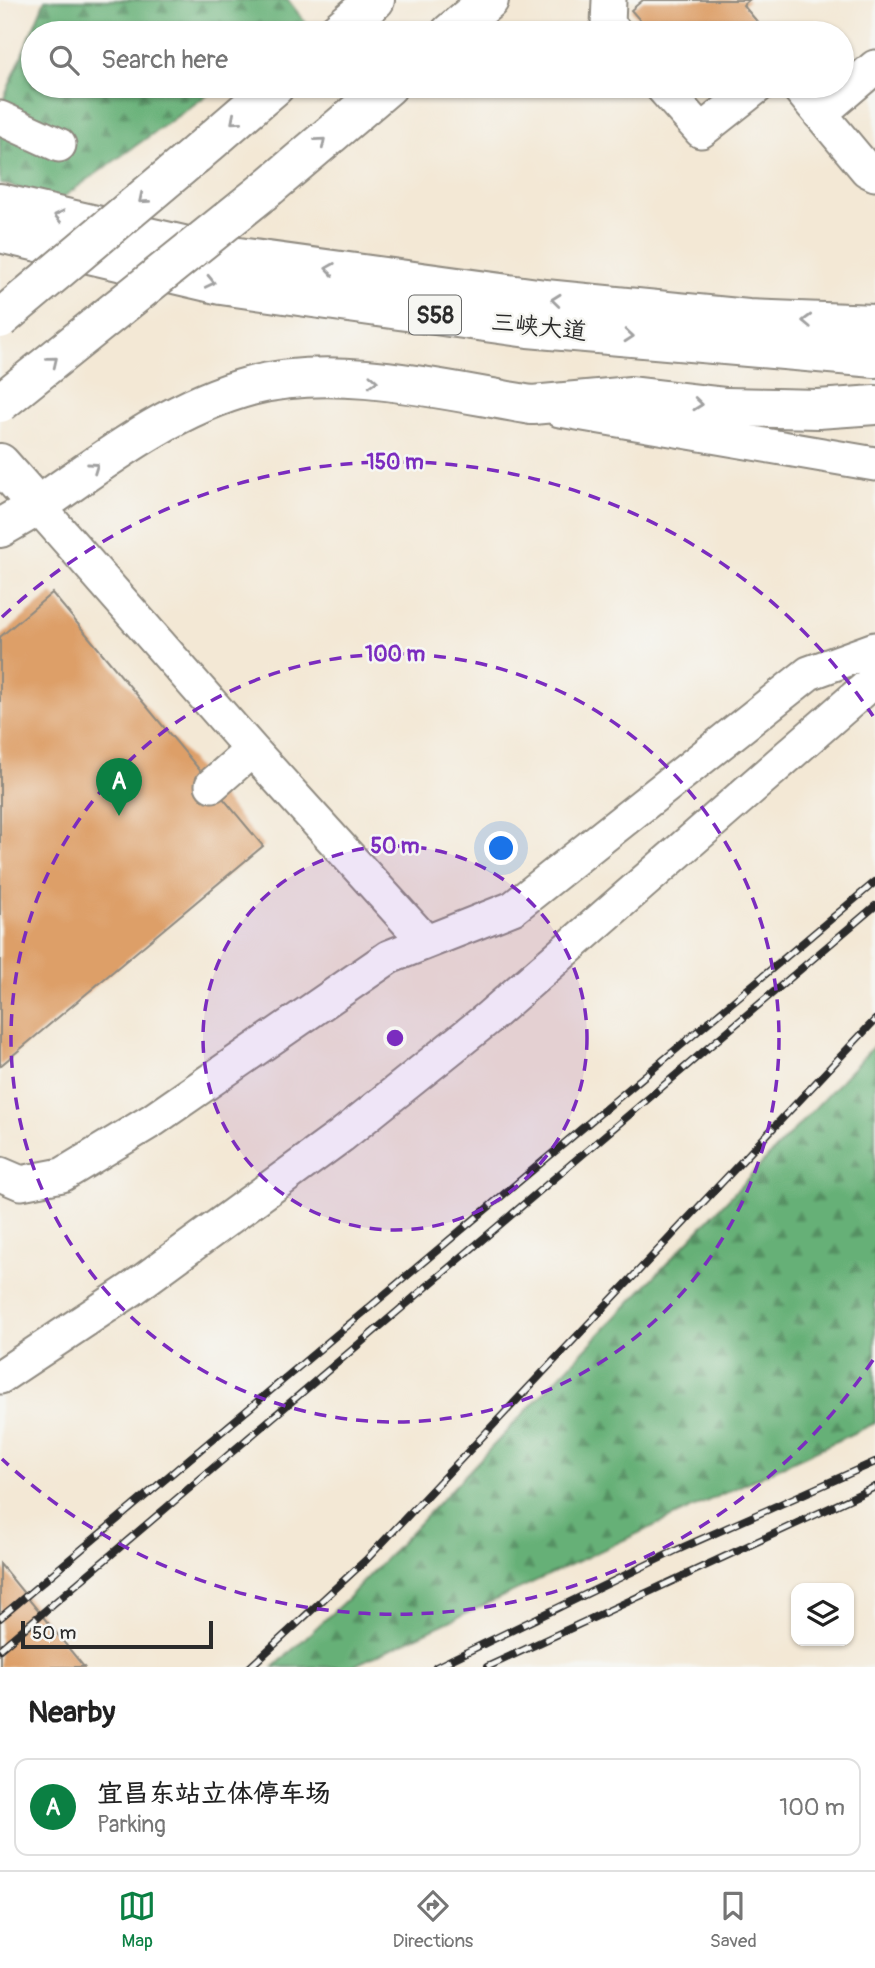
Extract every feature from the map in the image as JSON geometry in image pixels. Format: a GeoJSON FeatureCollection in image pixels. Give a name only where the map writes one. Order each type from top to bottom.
{"type":"FeatureCollection","features":[{"type":"Feature","properties":{"kind":"main road"},"geometry":{"type":"LineString","coordinates":[[351,21],[375,0]]}},
{"type":"Feature","properties":{"kind":"main road"},"geometry":{"type":"LineString","coordinates":[[464,21],[489,0]]}},
{"type":"Feature","properties":{"kind":"main road"},"geometry":{"type":"LineString","coordinates":[[0,319],[261,98]]}},
{"type":"Feature","properties":{"kind":"main road"},"geometry":{"type":"LineString","coordinates":[[0,403],[269,187],[374,98]]}},
{"type":"Feature","properties":{"kind":"main road","name":"三峡大道"},"geometry":{"type":"LineString","coordinates":[[0,203],[258,260],[545,299],[748,319],[875,324]]}},
{"type":"Feature","properties":{"kind":"main road","name":"三峡大道"},"geometry":{"type":"LineString","coordinates":[[0,233],[235,287],[528,328],[875,358]]}},
{"type":"Feature","properties":{"kind":"main road"},"geometry":{"type":"LineString","coordinates":[[0,528],[38,506],[157,426],[199,405],[252,386],[304,378],[383,381],[532,405],[631,396],[726,407],[818,409],[875,405]]}},
{"type":"Feature","properties":{"kind":"main road"},"geometry":{"type":"LineString","coordinates":[[0,463],[38,506]]}},
{"type":"Feature","properties":{"kind":"street"},"geometry":{"type":"LineString","coordinates":[[608,21],[609,0]]}},
{"type":"Feature","properties":{"kind":"street"},"geometry":{"type":"LineString","coordinates":[[854,85],[875,67]]}},
{"type":"Feature","properties":{"kind":"street"},"geometry":{"type":"LineString","coordinates":[[672,98],[701,131],[743,98]]}},
{"type":"Feature","properties":{"kind":"street"},"geometry":{"type":"LineString","coordinates":[[807,98],[867,170],[875,174]]}},
{"type":"Feature","properties":{"kind":"street"},"geometry":{"type":"LineString","coordinates":[[820,114],[839,98]]}},
{"type":"Feature","properties":{"kind":"street"},"geometry":{"type":"LineString","coordinates":[[0,118],[59,145]]}},
{"type":"Feature","properties":{"kind":"street"},"geometry":{"type":"LineString","coordinates":[[532,405],[875,464]]}},
{"type":"Feature","properties":{"kind":"street"},"geometry":{"type":"LineString","coordinates":[[38,506],[251,750],[426,942]]}},
{"type":"Feature","properties":{"kind":"street"},"geometry":{"type":"LineString","coordinates":[[0,1174],[21,1182],[62,1175],[153,1120],[389,957],[513,908],[810,674],[875,649]]}},
{"type":"Feature","properties":{"kind":"street"},"geometry":{"type":"LineString","coordinates":[[0,1377],[132,1289],[341,1136],[487,1019],[875,680]]}},
{"type":"Feature","properties":{"kind":"street"},"geometry":{"type":"LineString","coordinates":[[212,785],[251,750]]}},
{"type":"Feature","properties":{"kind":"green space"},"geometry":{"type":"Polygon","coordinates":[[[45,0],[288,0],[304,21],[36,21],[45,0]]]}},
{"type":"Feature","properties":{"kind":"green space"},"geometry":{"type":"Polygon","coordinates":[[[21,58],[21,98],[203,98],[59,200],[0,183],[0,108],[21,58]]]}},
{"type":"Feature","properties":{"kind":"green space"},"geometry":{"type":"Polygon","coordinates":[[[875,1045],[875,1423],[351,1667],[274,1667],[347,1599],[875,1045]]]}},
{"type":"Feature","properties":{"kind":"building"},"geometry":{"type":"Polygon","coordinates":[[[643,0],[749,0],[743,5],[757,21],[641,21],[631,10],[643,0]]]}},
{"type":"Feature","properties":{"kind":"building"},"geometry":{"type":"Polygon","coordinates":[[[52,593],[263,846],[0,1066],[0,637],[52,593]]]}},
{"type":"Feature","properties":{"kind":"building"},"geometry":{"type":"Polygon","coordinates":[[[0,1564],[84,1667],[0,1667],[0,1564]]]}},
{"type":"Feature","properties":{"kind":"railway"},"geometry":{"type":"LineString","coordinates":[[0,1618],[875,882]]}},
{"type":"Feature","properties":{"kind":"railway"},"geometry":{"type":"LineString","coordinates":[[0,1649],[875,906]]}},
{"type":"Feature","properties":{"kind":"railway"},"geometry":{"type":"LineString","coordinates":[[250,1667],[366,1560],[875,1020]]}},
{"type":"Feature","properties":{"kind":"railway"},"geometry":{"type":"LineString","coordinates":[[436,1667],[677,1550],[875,1462]]}},
{"type":"Feature","properties":{"kind":"railway"},"geometry":{"type":"LineString","coordinates":[[487,1667],[875,1487]]}},
{"type":"Feature","properties":{"kind":"place","name":"宜昌东站立体停车场"},"geometry":{"type":"Point","coordinates":[119,816]}}]}
